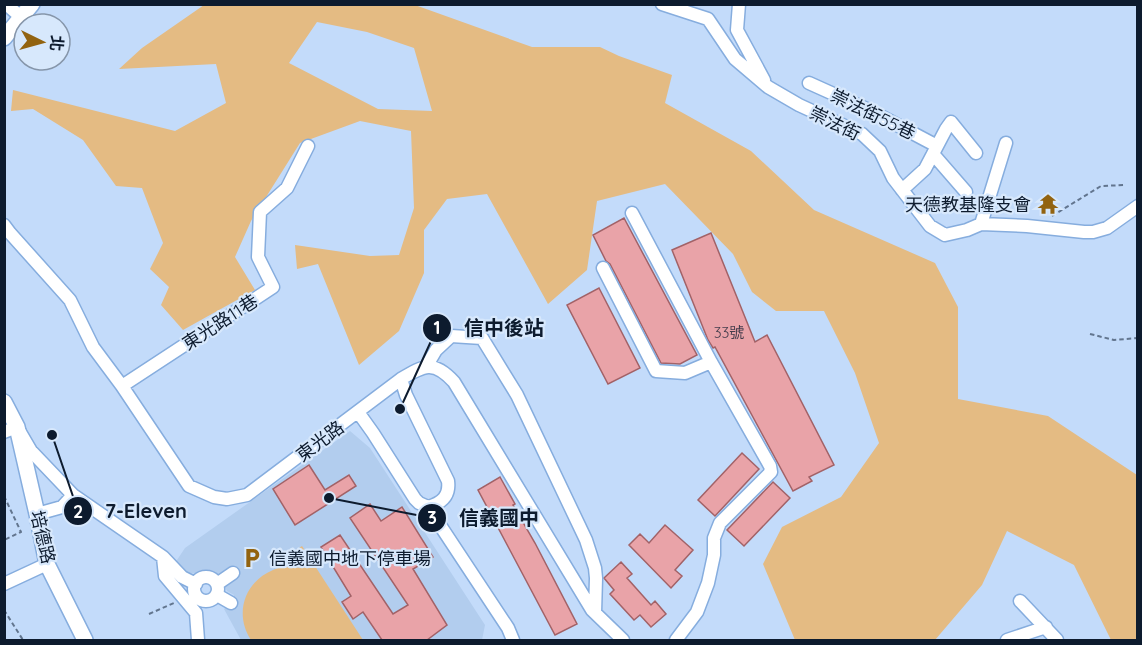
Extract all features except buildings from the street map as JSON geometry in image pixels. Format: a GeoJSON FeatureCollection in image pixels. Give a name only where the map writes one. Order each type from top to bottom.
{"type":"FeatureCollection","features":[{"type":"Feature","properties":{"kind":"main road","name":"培德路"},"geometry":{"type":"LineString","coordinates":[[4,402],[38,514],[47,564],[85,640]]}},
{"type":"Feature","properties":{"kind":"street","name":"崇法街"},"geometry":{"type":"LineString","coordinates":[[662,4],[708,19],[735,59],[768,87],[799,105],[862,134],[880,151],[893,178],[930,225],[945,235],[981,224],[1083,232],[1101,230],[1137,206]]}},
{"type":"Feature","properties":{"kind":"street"},"geometry":{"type":"LineString","coordinates":[[739,4],[737,30],[768,87]]}},
{"type":"Feature","properties":{"kind":"street","name":"崇法街55巷"},"geometry":{"type":"LineString","coordinates":[[809,83],[869,110],[935,150]]}},
{"type":"Feature","properties":{"kind":"street"},"geometry":{"type":"LineString","coordinates":[[902,190],[925,169],[951,122],[976,153]]}},
{"type":"Feature","properties":{"kind":"street"},"geometry":{"type":"LineString","coordinates":[[981,224],[1006,142]]}},
{"type":"Feature","properties":{"kind":"street","name":"東光路11巷"},"geometry":{"type":"LineString","coordinates":[[122,386],[273,287],[258,257],[260,212],[287,188],[308,146]]}},
{"type":"Feature","properties":{"kind":"street"},"geometry":{"type":"LineString","coordinates":[[935,150],[966,192]]}},
{"type":"Feature","properties":{"kind":"street"},"geometry":{"type":"LineString","coordinates":[[632,213],[711,362],[770,465],[771,472],[720,523],[714,538],[714,555],[708,583],[697,612],[676,640]]}},
{"type":"Feature","properties":{"kind":"street","name":"東光路"},"geometry":{"type":"LineString","coordinates":[[4,225],[70,300],[93,346],[189,486],[204,494],[227,499],[247,495],[401,379],[426,367]]}},
{"type":"Feature","properties":{"kind":"street"},"geometry":{"type":"LineString","coordinates":[[603,268],[656,371],[685,373],[711,362]]}},
{"type":"Feature","properties":{"kind":"street"},"geometry":{"type":"LineString","coordinates":[[426,367],[436,350],[451,336],[482,338],[517,395],[586,540],[595,568],[595,613]]}},
{"type":"Feature","properties":{"kind":"street"},"geometry":{"type":"LineString","coordinates":[[426,367],[442,370],[454,382],[595,613],[623,640]]}},
{"type":"Feature","properties":{"kind":"street"},"geometry":{"type":"LineString","coordinates":[[358,412],[415,499],[423,506],[439,504],[447,495],[448,481],[406,395],[401,379]]}},
{"type":"Feature","properties":{"kind":"street"},"geometry":{"type":"LineString","coordinates":[[11,430],[73,495],[163,557],[182,577],[196,584]]}},
{"type":"Feature","properties":{"kind":"street"},"geometry":{"type":"LineString","coordinates":[[38,514],[62,507],[73,495]]}},
{"type":"Feature","properties":{"kind":"street"},"geometry":{"type":"LineString","coordinates":[[428,507],[508,628],[513,640]]}},
{"type":"Feature","properties":{"kind":"street"},"geometry":{"type":"LineString","coordinates":[[163,557],[165,576],[196,613],[198,640]]}},
{"type":"Feature","properties":{"kind":"street"},"geometry":{"type":"LineString","coordinates":[[4,584],[47,564]]}},
{"type":"Feature","properties":{"kind":"street"},"geometry":{"type":"LineString","coordinates":[[217,589],[233,573]]}},
{"type":"Feature","properties":{"kind":"street"},"geometry":{"type":"LineString","coordinates":[[208,578],[215,581],[217,589],[215,598],[208,602],[195,595],[194,587],[201,579],[208,578]]}},
{"type":"Feature","properties":{"kind":"street"},"geometry":{"type":"LineString","coordinates":[[217,589],[231,603]]}},
{"type":"Feature","properties":{"kind":"street"},"geometry":{"type":"LineString","coordinates":[[1020,601],[1057,640]]}},
{"type":"Feature","properties":{"kind":"street"},"geometry":{"type":"LineString","coordinates":[[1007,640],[1046,627]]}},
{"type":"Feature","properties":{"kind":"path"},"geometry":{"type":"LineString","coordinates":[[1034,227],[1101,186],[1126,185]]}},
{"type":"Feature","properties":{"kind":"path"},"geometry":{"type":"LineString","coordinates":[[1090,334],[1114,340],[1137,339]]}},
{"type":"Feature","properties":{"kind":"path"},"geometry":{"type":"LineString","coordinates":[[4,496],[21,532],[4,540]]}},
{"type":"Feature","properties":{"kind":"path"},"geometry":{"type":"LineString","coordinates":[[149,614],[184,599]]}},
{"type":"Feature","properties":{"kind":"path"},"geometry":{"type":"LineString","coordinates":[[4,610],[23,640]]}},
{"type":"Feature","properties":{"kind":"shaded area"},"geometry":{"type":"Polygon","coordinates":[[[204,5],[415,5],[532,47],[600,47],[672,75],[665,103],[751,151],[814,210],[935,263],[958,307],[958,399],[1048,416],[1137,475],[1137,640],[1111,640],[1074,565],[1007,531],[982,585],[935,640],[795,640],[763,564],[782,527],[841,497],[879,443],[855,373],[824,311],[776,311],[752,292],[733,254],[665,184],[597,201],[587,270],[548,304],[487,194],[447,199],[424,230],[424,273],[399,331],[359,365],[318,264],[297,269],[295,245],[370,256],[399,255],[414,208],[411,131],[360,121],[300,143],[251,221],[235,257],[255,290],[183,330],[161,305],[169,287],[150,269],[163,243],[142,188],[116,186],[83,140],[33,109],[11,111],[13,90],[175,131],[226,103],[216,64],[119,69],[142,48],[204,5]],[[317,22],[289,63],[378,109],[432,111],[414,48],[367,32],[317,22]]]}},
{"type":"Feature","properties":{"kind":"shaded area"},"geometry":{"type":"Polygon","coordinates":[[[350,431],[370,448],[485,625],[482,640],[241,640],[224,609],[231,603],[234,595],[227,591],[221,579],[214,574],[183,573],[173,566],[185,548],[350,431]]]}},
{"type":"Feature","properties":{"kind":"shaded area"},"geometry":{"type":"Polygon","coordinates":[[[302,546],[363,640],[251,640],[243,620],[245,600],[249,591],[263,575],[273,570],[283,567],[302,568],[293,552],[302,546]]]}},
{"type":"Feature","properties":{"kind":"place","name":"天德教基隆支會"},"geometry":{"type":"Point","coordinates":[1048,204]}},
{"type":"Feature","properties":{"kind":"place","name":"信中後站"},"geometry":{"type":"Point","coordinates":[400,409]}},
{"type":"Feature","properties":{"kind":"place","name":"7-Eleven"},"geometry":{"type":"Point","coordinates":[52,435]}},
{"type":"Feature","properties":{"kind":"place","name":"信義國中"},"geometry":{"type":"Point","coordinates":[329,498]}},
{"type":"Feature","properties":{"kind":"place","name":"信義國中地下停車場"},"geometry":{"type":"Point","coordinates":[252,558]}}]}
